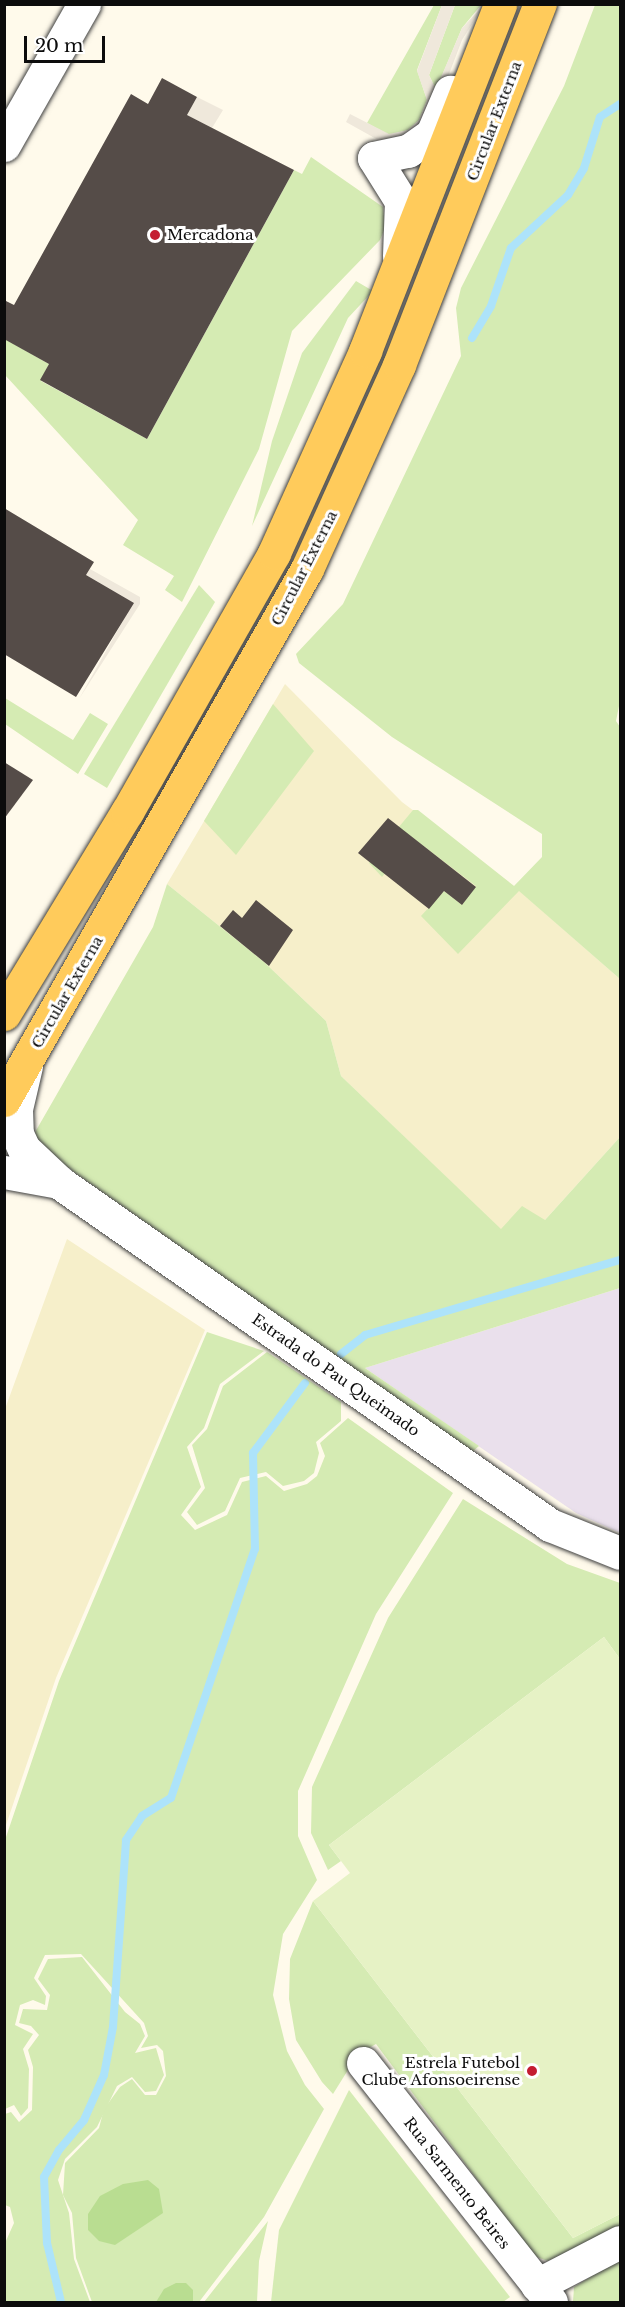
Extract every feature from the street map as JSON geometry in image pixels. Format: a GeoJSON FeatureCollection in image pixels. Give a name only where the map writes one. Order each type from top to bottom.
{"type":"FeatureCollection","features":[{"type":"Feature","properties":{"kind":"main road","name":"Circular Externa"},"geometry":{"type":"LineString","coordinates":[[4,1100],[307,569],[399,365],[540,4]]}},
{"type":"Feature","properties":{"kind":"main road"},"geometry":{"type":"LineString","coordinates":[[6,1010],[127,812],[274,553],[398,265],[498,8]]}},
{"type":"Feature","properties":{"kind":"street"},"geometry":{"type":"LineString","coordinates":[[4,145],[84,4]]}},
{"type":"Feature","properties":{"kind":"street"},"geometry":{"type":"LineString","coordinates":[[398,265],[401,201],[374,158],[408,151],[432,134],[475,31],[498,8]]}},
{"type":"Feature","properties":{"kind":"street","name":"Estrada do Pau Queimado"},"geometry":{"type":"LineString","coordinates":[[28,1060],[16,1109],[17,1134],[24,1149],[60,1182],[550,1525],[621,1553]]}},
{"type":"Feature","properties":{"kind":"street","name":"Estrada do Pau Queimado"},"geometry":{"type":"LineString","coordinates":[[4,1172],[60,1182]]}},
{"type":"Feature","properties":{"kind":"street","name":"Rua Sarmento Beires"},"geometry":{"type":"LineString","coordinates":[[363,2063],[544,2294]]}},
{"type":"Feature","properties":{"kind":"street"},"geometry":{"type":"LineString","coordinates":[[544,2294],[621,2242]]}},
{"type":"Feature","properties":{"kind":"shaded area"},"geometry":{"type":"Polygon","coordinates":[[[442,5],[455,5],[429,75],[436,89],[462,28],[484,5],[462,40],[430,124],[421,134],[380,141],[346,122],[350,114],[389,134],[408,130],[419,120],[427,100],[417,71],[442,5]]]}},
{"type":"Feature","properties":{"kind":"shaded area"},"geometry":{"type":"Polygon","coordinates":[[[197,97],[223,110],[212,128],[187,115],[197,97]]]}},
{"type":"Feature","properties":{"kind":"shaded area"},"geometry":{"type":"Polygon","coordinates":[[[90,569],[140,597],[140,604],[79,699],[133,603],[86,575],[90,569]]]}},
{"type":"Feature","properties":{"kind":"shaded area"},"geometry":{"type":"Polygon","coordinates":[[[285,684],[402,802],[514,886],[620,979],[620,1137],[544,1221],[501,1230],[341,1076],[326,1021],[264,962],[167,884],[285,684]]]}},
{"type":"Feature","properties":{"kind":"shaded area"},"geometry":{"type":"Polygon","coordinates":[[[67,1239],[205,1330],[56,1678],[5,1828],[5,1409],[67,1239]]]}},
{"type":"Feature","properties":{"kind":"shaded area"},"geometry":{"type":"Polygon","coordinates":[[[620,1288],[620,1533],[576,1513],[365,1368],[620,1288]]]}},
{"type":"Feature","properties":{"kind":"green space"},"geometry":{"type":"Polygon","coordinates":[[[434,5],[442,5],[417,70],[427,100],[419,120],[408,130],[389,135],[367,123],[434,5]]]}},
{"type":"Feature","properties":{"kind":"green space"},"geometry":{"type":"Polygon","coordinates":[[[455,5],[481,5],[462,28],[436,90],[429,75],[455,5]]]}},
{"type":"Feature","properties":{"kind":"green space"},"geometry":{"type":"Polygon","coordinates":[[[595,5],[620,5],[620,701],[616,721],[620,727],[620,979],[519,891],[458,954],[421,916],[444,891],[462,905],[476,886],[413,838],[382,877],[369,863],[413,810],[418,810],[514,886],[542,857],[542,834],[392,737],[299,663],[296,654],[343,604],[461,356],[456,308],[461,288],[564,86],[595,5]]]}},
{"type":"Feature","properties":{"kind":"green space"},"geometry":{"type":"Polygon","coordinates":[[[311,157],[383,207],[385,228],[380,240],[292,331],[259,449],[182,602],[165,590],[174,576],[123,545],[138,520],[5,375],[5,339],[49,364],[41,381],[147,439],[294,170],[302,174],[311,157]]]}},
{"type":"Feature","properties":{"kind":"green space"},"geometry":{"type":"Polygon","coordinates":[[[356,281],[373,291],[348,318],[252,526],[272,441],[302,353],[356,281]]]}},
{"type":"Feature","properties":{"kind":"green space"},"geometry":{"type":"Polygon","coordinates":[[[199,585],[215,602],[107,788],[84,774],[199,585]]]}},
{"type":"Feature","properties":{"kind":"green space"},"geometry":{"type":"Polygon","coordinates":[[[5,698],[73,740],[90,713],[108,724],[78,774],[5,724],[5,698]]]}},
{"type":"Feature","properties":{"kind":"green space"},"geometry":{"type":"Polygon","coordinates":[[[273,704],[314,751],[236,855],[204,821],[273,704]]]}},
{"type":"Feature","properties":{"kind":"green space"},"geometry":{"type":"Polygon","coordinates":[[[167,884],[264,962],[326,1021],[341,1076],[501,1229],[522,1206],[545,1220],[620,1137],[620,1288],[365,1368],[479,1446],[472,1452],[47,1153],[34,1134],[153,927],[167,884]]]}},
{"type":"Feature","properties":{"kind":"green space"},"geometry":{"type":"Polygon","coordinates":[[[207,1332],[264,1351],[220,1384],[204,1428],[187,1447],[201,1487],[181,1515],[195,1530],[227,1515],[242,1482],[266,1476],[284,1491],[307,1484],[317,1476],[325,1456],[320,1443],[348,1418],[453,1493],[376,1614],[298,1791],[298,1836],[317,1880],[283,1934],[273,1995],[287,2051],[305,2085],[324,2109],[264,2217],[199,2302],[92,2302],[76,2258],[72,2213],[63,2195],[65,2163],[99,2128],[104,2109],[120,2087],[132,2079],[145,2095],[156,2095],[166,2076],[163,2051],[157,2045],[141,2048],[148,2036],[144,2023],[81,1954],[45,1955],[34,1978],[46,1996],[45,2005],[33,2000],[20,2005],[15,2025],[33,2034],[23,2049],[29,2069],[28,2108],[21,2116],[14,2105],[5,2109],[5,1840],[59,1681],[207,1332]]]}},
{"type":"Feature","properties":{"kind":"green space"},"geometry":{"type":"Polygon","coordinates":[[[267,1352],[341,1402],[341,1421],[316,1442],[319,1453],[314,1473],[304,1481],[283,1486],[266,1472],[240,1478],[225,1511],[197,1525],[187,1512],[205,1488],[192,1445],[207,1429],[223,1386],[267,1352]]]}},
{"type":"Feature","properties":{"kind":"green space"},"geometry":{"type":"Polygon","coordinates":[[[463,1499],[567,1564],[620,1583],[620,1659],[604,1637],[329,1845],[341,1861],[328,1870],[311,1833],[312,1787],[388,1618],[463,1499]]]}},
{"type":"Feature","properties":{"kind":"green space","name":"Estrela Futebol Clube Afonsoeirense"},"geometry":{"type":"Polygon","coordinates":[[[604,1637],[620,1659],[620,2214],[573,2238],[313,1901],[350,1873],[329,1845],[604,1637]]]}},
{"type":"Feature","properties":{"kind":"green space"},"geometry":{"type":"Polygon","coordinates":[[[313,1901],[573,2238],[620,2214],[620,2227],[548,2261],[534,2256],[376,2044],[358,2054],[333,2094],[322,2082],[296,2040],[289,1999],[290,1959],[313,1901]]]}},
{"type":"Feature","properties":{"kind":"green space"},"geometry":{"type":"Polygon","coordinates":[[[82,1957],[125,2012],[140,2024],[145,2036],[135,2053],[156,2048],[164,2075],[156,2091],[145,2092],[132,2077],[117,2086],[97,2127],[65,2159],[58,2180],[69,2213],[74,2259],[90,2302],[5,2302],[5,2243],[14,2223],[10,2207],[5,2205],[5,2114],[11,2112],[19,2122],[32,2110],[33,2067],[28,2050],[39,2035],[31,2026],[19,2023],[23,2009],[47,2010],[50,1995],[38,1979],[48,1959],[82,1957]]]}},
{"type":"Feature","properties":{"kind":"green space"},"geometry":{"type":"Polygon","coordinates":[[[349,2090],[510,2297],[503,2302],[271,2302],[279,2230],[349,2090]]]}},
{"type":"Feature","properties":{"kind":"green space"},"geometry":{"type":"Polygon","coordinates":[[[148,2180],[159,2189],[163,2213],[115,2245],[99,2241],[88,2230],[88,2214],[100,2196],[123,2184],[148,2180]]]}},
{"type":"Feature","properties":{"kind":"green space"},"geometry":{"type":"Polygon","coordinates":[[[268,2221],[259,2261],[257,2302],[204,2302],[268,2221]]]}},
{"type":"Feature","properties":{"kind":"green space"},"geometry":{"type":"Polygon","coordinates":[[[620,2259],[620,2302],[573,2302],[574,2287],[620,2259]]]}},
{"type":"Feature","properties":{"kind":"green space"},"geometry":{"type":"Polygon","coordinates":[[[176,2283],[186,2283],[193,2290],[193,2302],[156,2302],[164,2289],[176,2283]]]}},
{"type":"Feature","properties":{"kind":"building","name":"Mercadona"},"geometry":{"type":"Polygon","coordinates":[[[162,78],[197,97],[187,115],[294,170],[147,439],[40,380],[49,364],[4,339],[4,300],[14,305],[131,94],[148,104],[162,78]]]}},
{"type":"Feature","properties":{"kind":"building"},"geometry":{"type":"Polygon","coordinates":[[[4,508],[94,562],[86,575],[134,603],[76,697],[4,654],[4,508]]]}},
{"type":"Feature","properties":{"kind":"building"},"geometry":{"type":"Polygon","coordinates":[[[4,762],[33,780],[4,819],[4,762]]]}},
{"type":"Feature","properties":{"kind":"building"},"geometry":{"type":"Polygon","coordinates":[[[388,818],[476,887],[462,905],[444,891],[429,909],[358,853],[388,818]]]}},
{"type":"Feature","properties":{"kind":"building"},"geometry":{"type":"Polygon","coordinates":[[[256,900],[293,930],[269,966],[220,926],[233,910],[242,918],[256,900]]]}},
{"type":"Feature","properties":{"kind":"waterway"},"geometry":{"type":"LineString","coordinates":[[472,338],[491,306],[511,248],[568,195],[584,168],[600,117],[620,104]]}},
{"type":"Feature","properties":{"kind":"waterway"},"geometry":{"type":"LineString","coordinates":[[341,1354],[365,1335],[620,1260]]}},
{"type":"Feature","properties":{"kind":"waterway"},"geometry":{"type":"LineString","coordinates":[[61,2302],[47,2243],[44,2177],[59,2150],[84,2120],[104,2075],[113,2027],[126,1840],[142,1816],[171,1798],[255,1549],[253,1453],[305,1383]]}},
{"type":"Feature","properties":{"kind":"place","name":"Mercadona"},"geometry":{"type":"Point","coordinates":[155,235]}},
{"type":"Feature","properties":{"kind":"place","name":"Estrela Futebol Clube Afonsoeirense"},"geometry":{"type":"Point","coordinates":[532,2071]}}]}
